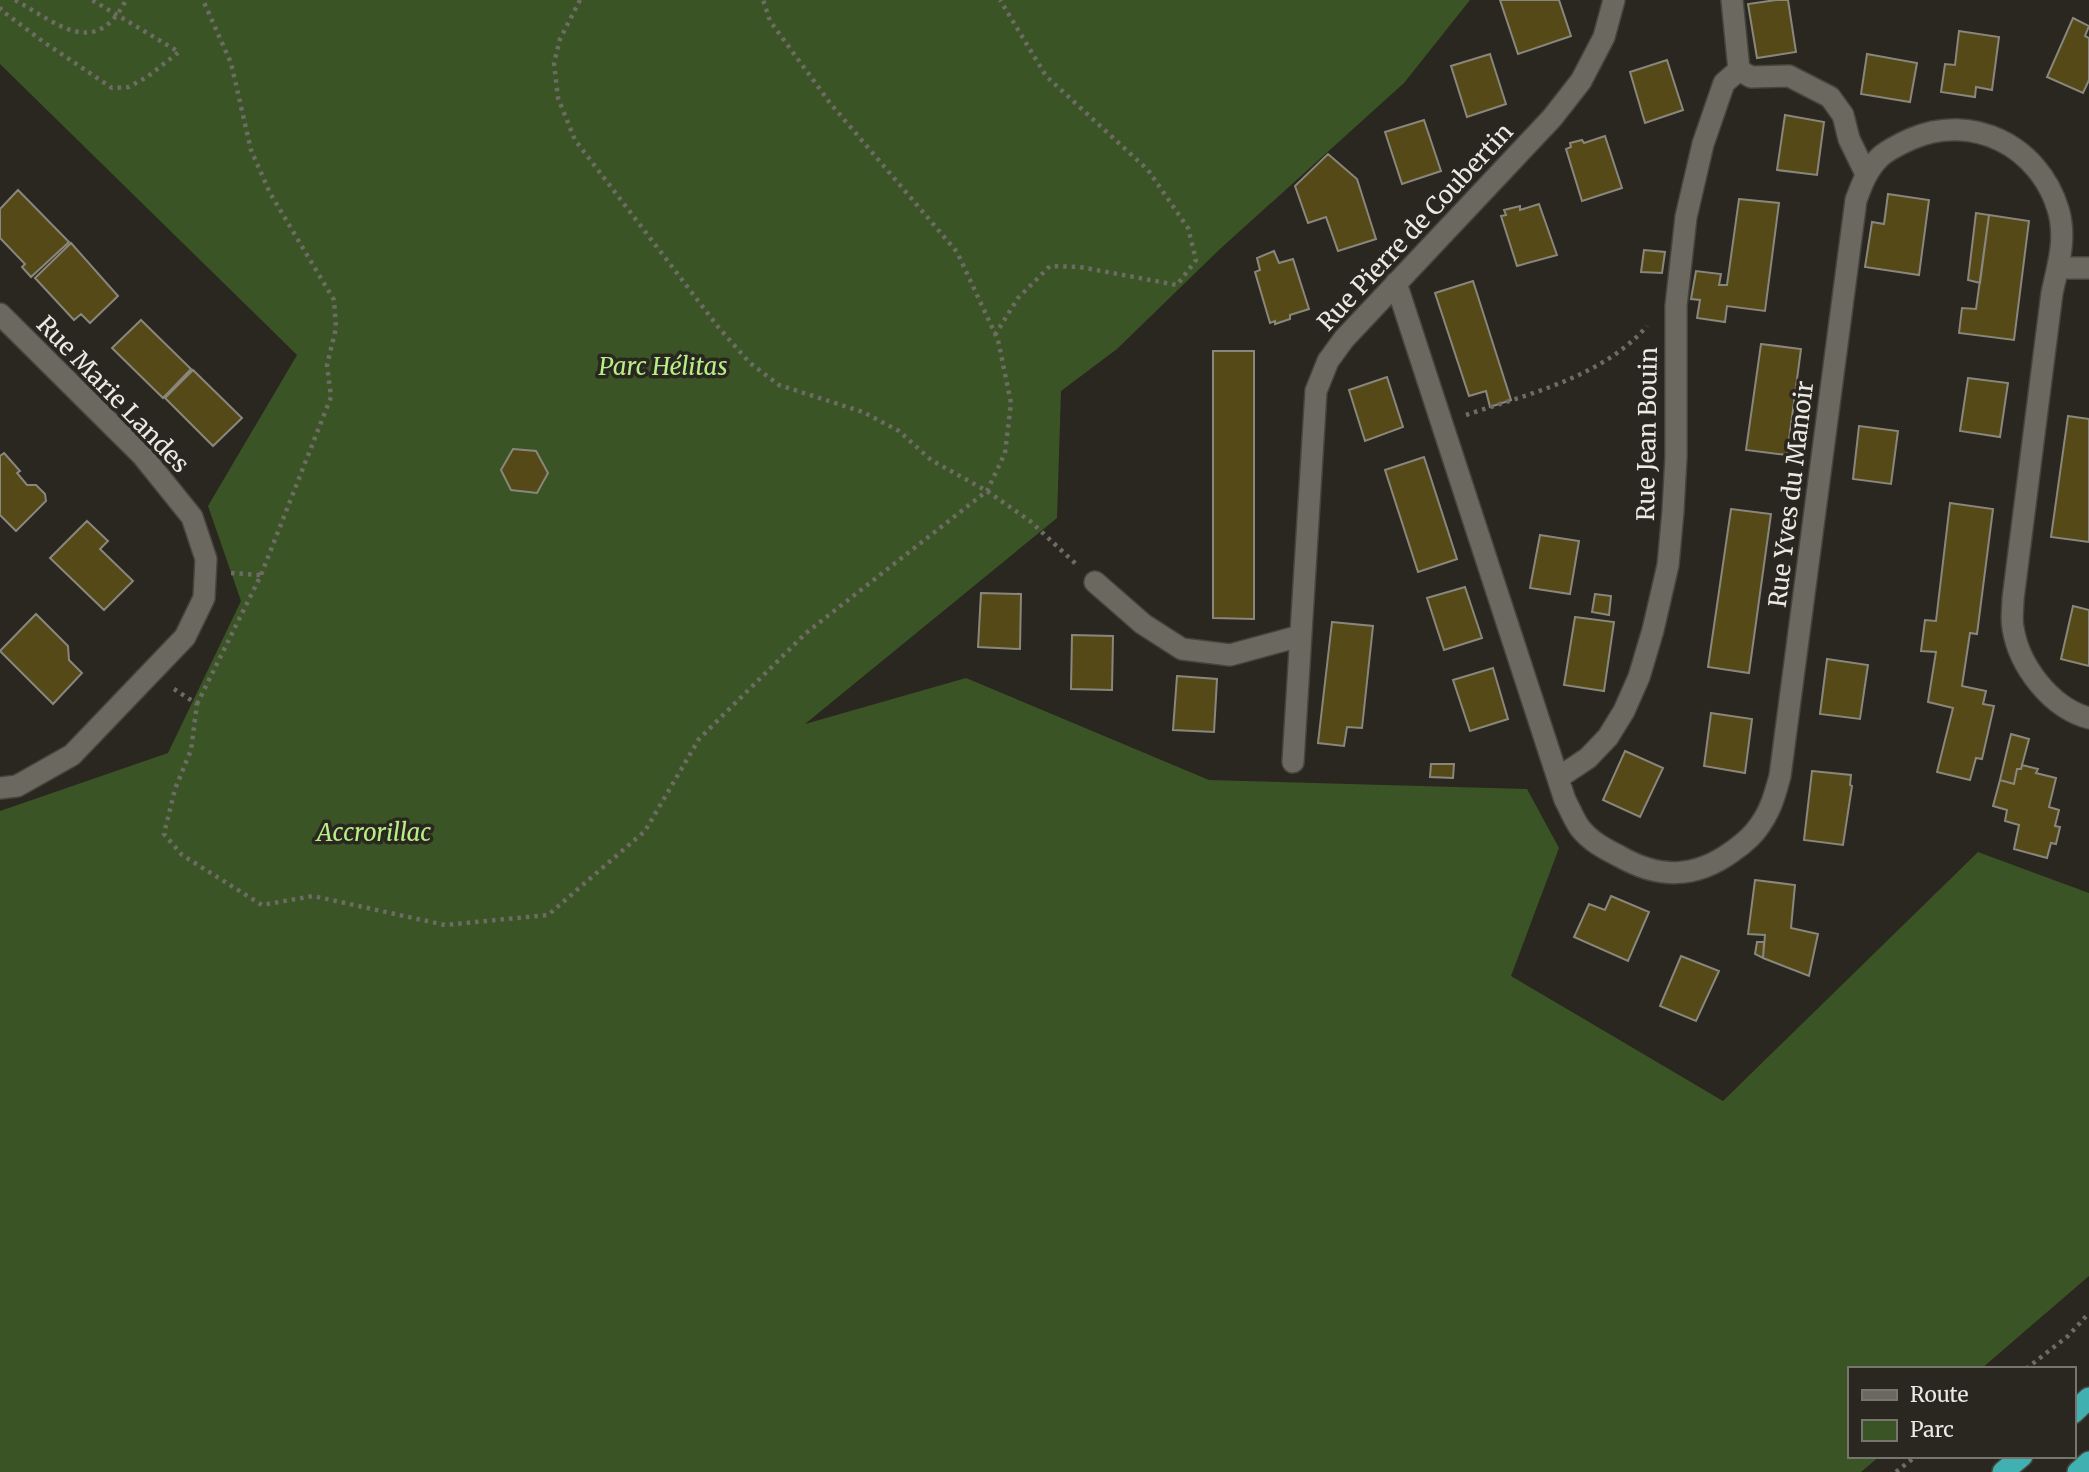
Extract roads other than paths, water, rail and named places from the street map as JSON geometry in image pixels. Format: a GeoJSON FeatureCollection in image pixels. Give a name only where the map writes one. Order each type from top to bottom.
{"type":"FeatureCollection","features":[{"type":"Feature","properties":{"kind":"highway"},"geometry":{"type":"LineString","coordinates":[[2075,1411],[2089,1398]]}},
{"type":"Feature","properties":{"kind":"highway"},"geometry":{"type":"LineString","coordinates":[[2003,1472],[2020,1458]]}},
{"type":"Feature","properties":{"kind":"highway"},"geometry":{"type":"LineString","coordinates":[[2078,1472],[2089,1462]]}},
{"type":"Feature","properties":{"kind":"street","name":"Rue Pierre de Coubertin"},"geometry":{"type":"LineString","coordinates":[[1293,762],[1316,391],[1328,361],[1343,339],[1552,118],[1581,81],[1604,37],[1614,0]]}},
{"type":"Feature","properties":{"kind":"street"},"geometry":{"type":"LineString","coordinates":[[1732,0],[1739,70],[1751,77],[1789,76],[1830,97],[1843,115],[1849,138],[1866,174]]}},
{"type":"Feature","properties":{"kind":"street","name":"Rue Jean Bouin"},"geometry":{"type":"LineString","coordinates":[[1558,778],[1588,758],[1608,737],[1624,711],[1639,677],[1653,630],[1668,565],[1673,511],[1676,457],[1674,376],[1678,291],[1686,217],[1703,144],[1724,83],[1739,70]]}},
{"type":"Feature","properties":{"kind":"street","name":"Rue Yves du Manoir"},"geometry":{"type":"LineString","coordinates":[[1396,284],[1565,800],[1580,828],[1601,846],[1639,867],[1673,874],[1701,869],[1733,852],[1760,827],[1773,803],[1780,776],[1856,200],[1866,174],[1880,157],[1921,135],[1951,129],[1978,131],[2006,141],[2029,158],[2048,183],[2059,211],[2063,248],[2052,293],[2016,573],[2013,627],[2021,652],[2034,677],[2058,702],[2089,718]]}},
{"type":"Feature","properties":{"kind":"street"},"geometry":{"type":"LineString","coordinates":[[2058,268],[2089,268]]}},
{"type":"Feature","properties":{"kind":"street","name":"Rue Marie Landes"},"geometry":{"type":"LineString","coordinates":[[0,314],[142,455],[192,517],[206,559],[204,598],[185,637],[152,674],[72,755],[17,786],[0,788]]}},
{"type":"Feature","properties":{"kind":"street"},"geometry":{"type":"LineString","coordinates":[[1096,582],[1143,624],[1182,649],[1230,656],[1300,636]]}},
{"type":"Feature","properties":{"kind":"park label","name":"Parc Hélitas"},"geometry":{"type":"Point","coordinates":[663,366]}},
{"type":"Feature","properties":{"kind":"park label","name":"Accrorillac"},"geometry":{"type":"Point","coordinates":[374,832]}}]}
